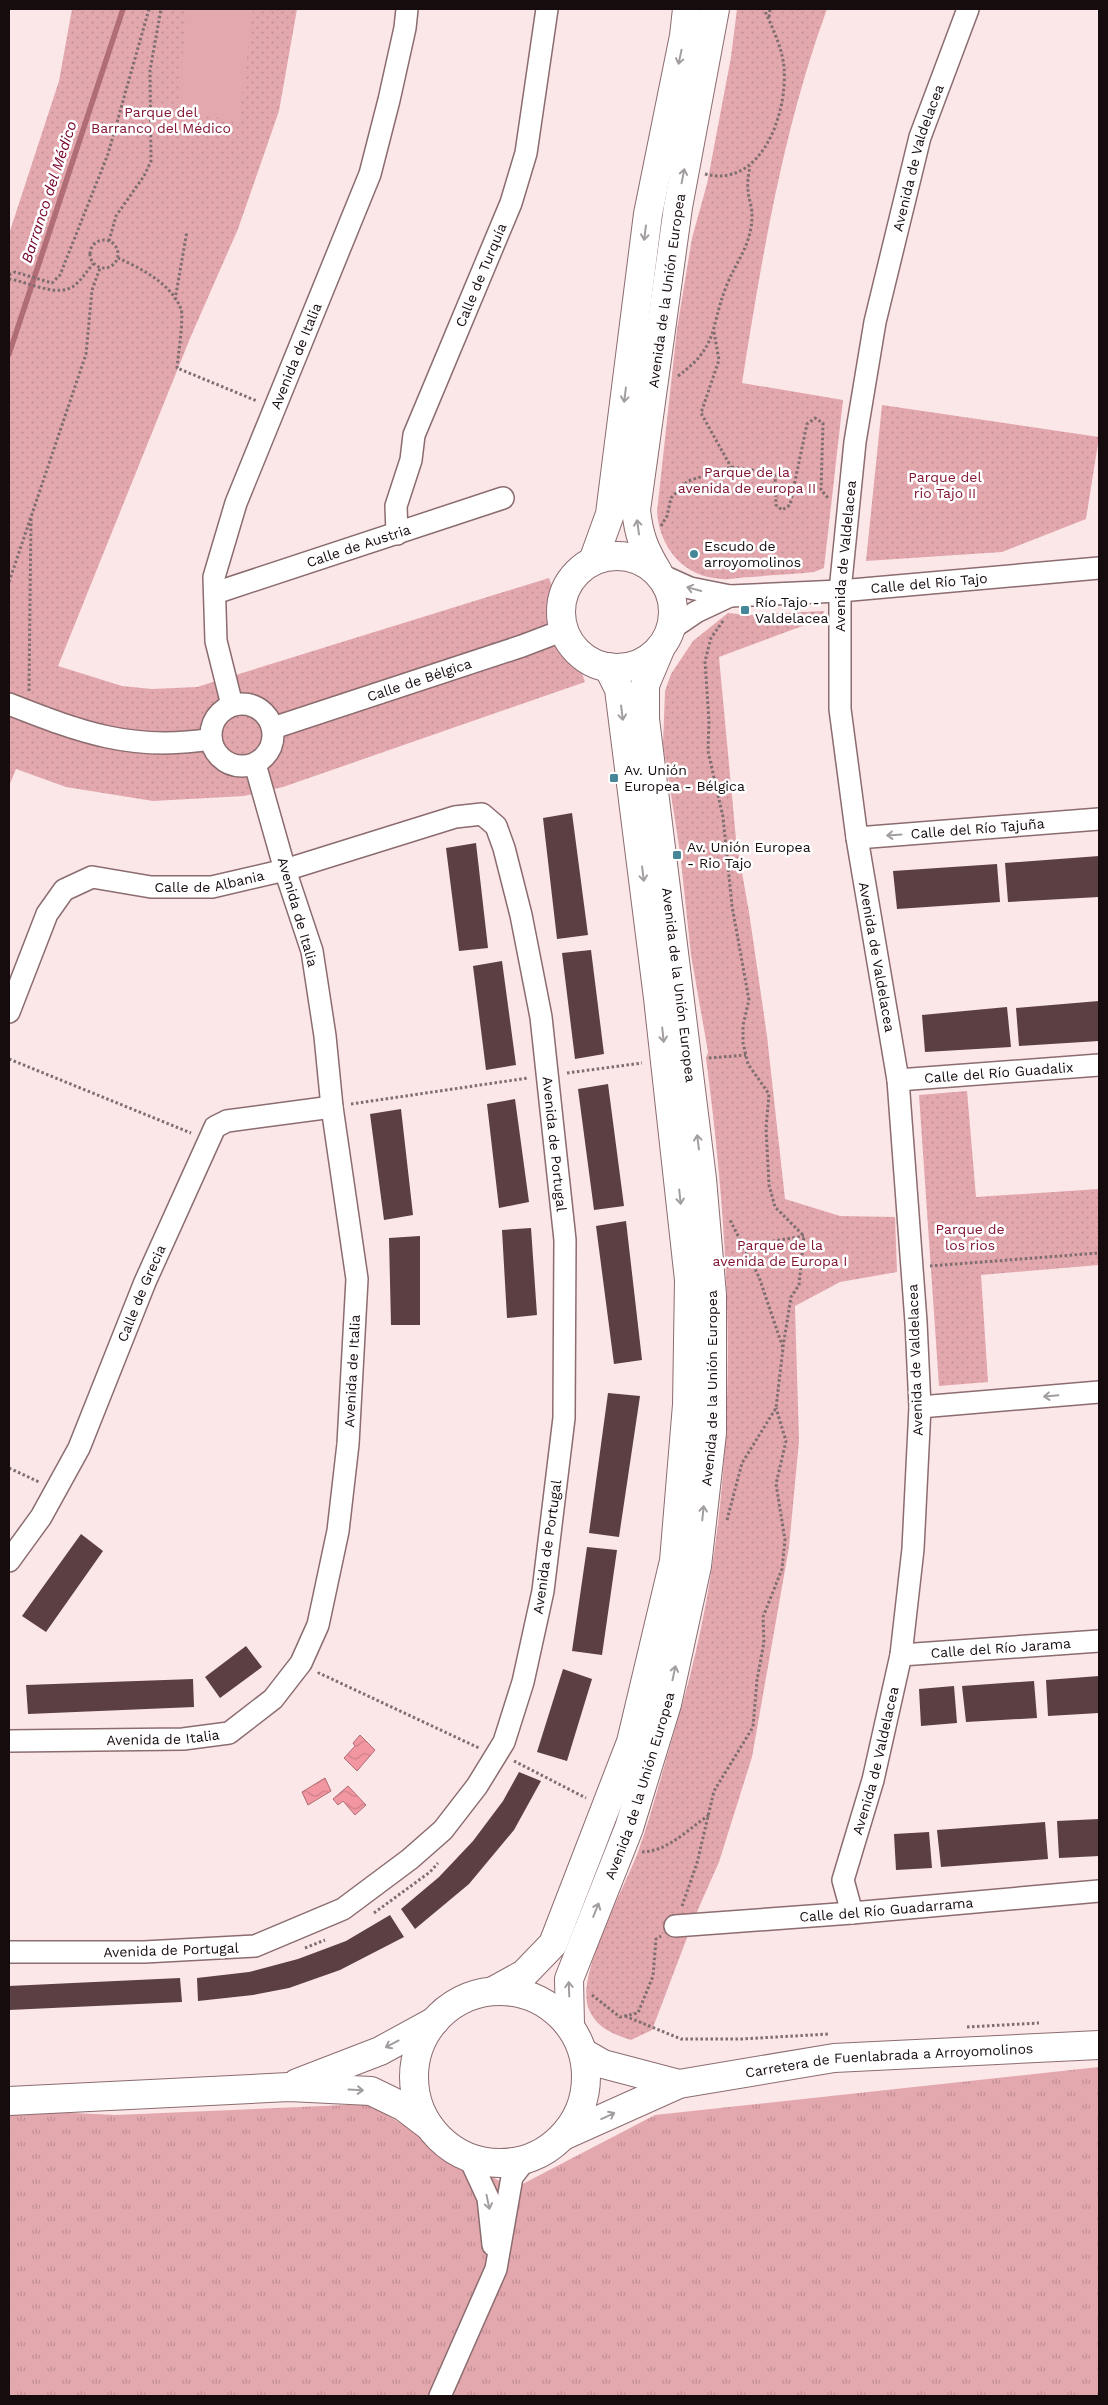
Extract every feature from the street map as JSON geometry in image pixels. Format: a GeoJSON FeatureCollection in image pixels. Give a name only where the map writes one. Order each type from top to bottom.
{"type":"FeatureCollection","features":[{"type":"Feature","properties":{"kind":"main road","name":"Avenida de la Unión Europea"},"geometry":{"type":"LineString","coordinates":[[593,561],[610,514],[648,214],[684,36],[687,9]]}},
{"type":"Feature","properties":{"kind":"main road","name":"Avenida de la Unión Europea"},"geometry":{"type":"LineString","coordinates":[[659,573],[639,534],[636,510],[678,208],[715,9]]}},
{"type":"Feature","properties":{"kind":"main road"},"geometry":{"type":"LineString","coordinates":[[610,556],[627,556],[644,561],[659,573],[670,592],[674,610],[666,638],[650,658],[622,668],[608,667],[593,662],[570,643],[564,630],[561,614],[566,590],[580,570],[593,561],[610,556]]}},
{"type":"Feature","properties":{"kind":"main road","name":"Avenida de la Unión Europea"},"geometry":{"type":"LineString","coordinates":[[570,2026],[569,1979],[629,1828],[667,1704],[697,1566],[712,1433],[712,1295],[702,1179],[645,718],[645,685],[666,638]]}},
{"type":"Feature","properties":{"kind":"main road","name":"Avenida de la Unión Europea"},"geometry":{"type":"LineString","coordinates":[[495,1990],[524,1974],[553,1944],[631,1742],[674,1561],[687,1405],[689,1280],[665,1060],[619,689],[608,667]]}},
{"type":"Feature","properties":{"kind":"main road"},"geometry":{"type":"LineString","coordinates":[[9,2101],[289,2087],[371,2091],[404,2108],[430,2127],[447,2145],[469,2157],[497,2163],[526,2159],[546,2150],[563,2136],[580,2111],[587,2082],[584,2052],[570,2026],[550,2006],[524,1993],[495,1990],[472,1995],[452,2005],[434,2021],[380,2050],[289,2087]]}},
{"type":"Feature","properties":{"kind":"main road"},"geometry":{"type":"LineString","coordinates":[[430,2127],[418,2102],[414,2074],[420,2046],[434,2021]]}},
{"type":"Feature","properties":{"kind":"main road","name":"Carretera de Fuenlabrada a Arroyomolinos"},"geometry":{"type":"LineString","coordinates":[[563,2136],[678,2084],[834,2058],[1099,2045]]}},
{"type":"Feature","properties":{"kind":"main road","name":"Carretera de Fuenlabrada a Arroyomolinos"},"geometry":{"type":"LineString","coordinates":[[584,2052],[603,2064],[678,2084]]}},
{"type":"Feature","properties":{"kind":"street","name":"Avenida de Italia"},"geometry":{"type":"LineString","coordinates":[[232,705],[216,641],[214,577],[236,503],[370,174],[389,100],[405,28],[407,9]]}},
{"type":"Feature","properties":{"kind":"street","name":"Calle de Turquía"},"geometry":{"type":"LineString","coordinates":[[397,534],[396,506],[411,460],[414,434],[511,203],[526,154],[547,9]]}},
{"type":"Feature","properties":{"kind":"street","name":"Avenida de Valdelacea"},"geometry":{"type":"LineString","coordinates":[[852,1913],[844,1880],[873,1780],[901,1655],[913,1549],[920,1407],[898,1080],[857,838],[840,709],[840,591],[855,442],[876,322],[920,137],[968,9]]}},
{"type":"Feature","properties":{"kind":"street","name":"Calle de Austria"},"geometry":{"type":"LineString","coordinates":[[215,593],[503,498]]}},
{"type":"Feature","properties":{"kind":"street","name":"Calle del Río Tajo"},"geometry":{"type":"LineString","coordinates":[[666,638],[696,612],[729,605],[840,591],[1099,568]]}},
{"type":"Feature","properties":{"kind":"street","name":"Calle del Río Tajo"},"geometry":{"type":"LineString","coordinates":[[659,573],[729,605]]}},
{"type":"Feature","properties":{"kind":"street","name":"Calle de Bélgica"},"geometry":{"type":"LineString","coordinates":[[273,728],[522,646],[564,630]]}},
{"type":"Feature","properties":{"kind":"street"},"geometry":{"type":"LineString","coordinates":[[245,703],[255,706],[268,716],[273,728],[273,739],[269,751],[255,764],[242,766],[227,762],[215,751],[211,739],[212,726],[219,713],[232,705],[245,703]]}},
{"type":"Feature","properties":{"kind":"street"},"geometry":{"type":"LineString","coordinates":[[9,704],[76,731],[114,740],[180,744],[211,739]]}},
{"type":"Feature","properties":{"kind":"street","name":"Avenida de Italia"},"geometry":{"type":"LineString","coordinates":[[9,1741],[183,1739],[229,1733],[273,1699],[301,1664],[318,1624],[338,1532],[348,1444],[358,1279],[332,1107],[326,1036],[312,951],[285,870],[255,764]]}},
{"type":"Feature","properties":{"kind":"street","name":"Calle de Albania"},"geometry":{"type":"LineString","coordinates":[[9,1012],[47,914],[64,890],[92,877],[151,887],[212,887],[285,870],[455,817],[482,814]]}},
{"type":"Feature","properties":{"kind":"street","name":"Avenida de Portugal"},"geometry":{"type":"LineString","coordinates":[[9,1952],[144,1952],[255,1946],[343,1909],[410,1859],[444,1830],[477,1786],[504,1742],[523,1682],[543,1591],[564,1418],[565,1240],[541,1017],[518,906],[496,826],[482,814]]}},
{"type":"Feature","properties":{"kind":"street","name":"Calle del Río Tajuña"},"geometry":{"type":"LineString","coordinates":[[857,838],[1099,819]]}},
{"type":"Feature","properties":{"kind":"street","name":"Calle del Río Guadalix"},"geometry":{"type":"LineString","coordinates":[[898,1080],[1099,1065]]}},
{"type":"Feature","properties":{"kind":"street","name":"Calle de Grecia"},"geometry":{"type":"LineString","coordinates":[[9,1561],[41,1517],[78,1448],[145,1282],[215,1127],[227,1121],[332,1107]]}},
{"type":"Feature","properties":{"kind":"street"},"geometry":{"type":"LineString","coordinates":[[920,1407],[1099,1392]]}},
{"type":"Feature","properties":{"kind":"street","name":"Calle del Río Jarama"},"geometry":{"type":"LineString","coordinates":[[901,1655],[1099,1641]]}},
{"type":"Feature","properties":{"kind":"street","name":"Calle del Río Guadarrama"},"geometry":{"type":"LineString","coordinates":[[675,1926],[852,1913],[1099,1891]]}},
{"type":"Feature","properties":{"kind":"street"},"geometry":{"type":"LineString","coordinates":[[469,2157],[488,2198],[496,2269]]}},
{"type":"Feature","properties":{"kind":"street"},"geometry":{"type":"LineString","coordinates":[[440,2396],[496,2269],[512,2177],[526,2159]]}},
{"type":"Feature","properties":{"kind":"path"},"geometry":{"type":"LineString","coordinates":[[9,275],[10,273],[18,272],[52,283],[60,275],[108,154],[149,9]]}},
{"type":"Feature","properties":{"kind":"path"},"geometry":{"type":"LineString","coordinates":[[109,241],[116,216],[144,176],[151,161],[150,70],[161,9]]}},
{"type":"Feature","properties":{"kind":"path"},"geometry":{"type":"LineString","coordinates":[[709,175],[729,176],[750,166],[766,148],[773,130],[784,91],[784,66],[778,42],[764,9]]}},
{"type":"Feature","properties":{"kind":"path"},"geometry":{"type":"LineString","coordinates":[[768,18],[770,9]]}},
{"type":"Feature","properties":{"kind":"path"},"geometry":{"type":"LineString","coordinates":[[676,378],[695,364],[714,332],[726,286],[748,247],[752,215],[748,188],[750,166]]}},
{"type":"Feature","properties":{"kind":"path"},"geometry":{"type":"LineString","coordinates":[[175,300],[187,231]]}},
{"type":"Feature","properties":{"kind":"path"},"geometry":{"type":"LineString","coordinates":[[98,241],[109,241],[117,249],[118,258],[111,266],[100,268],[93,264],[90,258],[92,247],[98,241]]}},
{"type":"Feature","properties":{"kind":"path"},"geometry":{"type":"LineString","coordinates":[[118,258],[147,272],[167,290],[181,310],[177,368],[275,408]]}},
{"type":"Feature","properties":{"kind":"path"},"geometry":{"type":"LineString","coordinates":[[9,279],[42,288],[62,290],[73,287],[93,264]]}},
{"type":"Feature","properties":{"kind":"path"},"geometry":{"type":"LineString","coordinates":[[9,582],[30,513],[86,354],[92,290],[100,268]]}},
{"type":"Feature","properties":{"kind":"path"},"geometry":{"type":"LineString","coordinates":[[714,332],[719,360],[701,413],[731,467]]}},
{"type":"Feature","properties":{"kind":"path"},"geometry":{"type":"LineString","coordinates":[[639,534],[663,526],[671,498],[688,481],[731,467],[775,472],[776,505],[782,510],[790,505],[807,424],[815,418],[823,423],[821,490],[832,503]]}},
{"type":"Feature","properties":{"kind":"path"},"geometry":{"type":"LineString","coordinates":[[28,712],[30,513]]}},
{"type":"Feature","properties":{"kind":"path"},"geometry":{"type":"LineString","coordinates":[[729,605],[711,638],[705,661],[709,721],[708,751],[723,817],[732,906],[749,1000],[743,1025],[746,1055],[748,1064],[769,1094],[766,1128],[769,1185],[775,1207],[804,1236]]}},
{"type":"Feature","properties":{"kind":"path"},"geometry":{"type":"LineString","coordinates":[[706,1058],[746,1055]]}},
{"type":"Feature","properties":{"kind":"path"},"geometry":{"type":"LineString","coordinates":[[9,1059],[209,1140]]}},
{"type":"Feature","properties":{"kind":"path"},"geometry":{"type":"LineString","coordinates":[[332,1107],[665,1060]]}},
{"type":"Feature","properties":{"kind":"path"},"geometry":{"type":"LineString","coordinates":[[744,1246],[804,1236]]}},
{"type":"Feature","properties":{"kind":"path"},"geometry":{"type":"LineString","coordinates":[[782,1348],[791,1297],[799,1286],[804,1236]]}},
{"type":"Feature","properties":{"kind":"path"},"geometry":{"type":"LineString","coordinates":[[912,1267],[1099,1253]]}},
{"type":"Feature","properties":{"kind":"path"},"geometry":{"type":"LineString","coordinates":[[590,1993],[620,2018],[638,2012],[652,1976],[656,1939],[675,1926],[697,1863],[714,1791],[753,1727],[757,1680],[764,1642],[762,1617],[782,1568],[785,1540],[776,1484],[786,1441],[776,1408]]}},
{"type":"Feature","properties":{"kind":"path"},"geometry":{"type":"LineString","coordinates":[[9,1468],[56,1490]]}},
{"type":"Feature","properties":{"kind":"path"},"geometry":{"type":"LineString","coordinates":[[313,1680],[319,1673],[481,1749],[477,1755]]}},
{"type":"Feature","properties":{"kind":"path"},"geometry":{"type":"LineString","coordinates":[[634,1852],[653,1852],[683,1836],[709,1815]]}},
{"type":"Feature","properties":{"kind":"path"},"geometry":{"type":"LineString","coordinates":[[625,2016],[680,2039],[741,2039],[831,2034]]}},
{"type":"Feature","properties":{"kind":"path"},"geometry":{"type":"LineString","coordinates":[[960,2027],[1040,2023]]}},
{"type":"Feature","properties":{"kind":"green space","name":"Parque del Barranco del Médico"},"geometry":{"type":"Polygon","coordinates":[[[72,9],[297,9],[279,111],[238,229],[191,336],[58,666],[122,686],[152,689],[197,687],[549,578],[585,682],[283,787],[244,796],[153,801],[66,787],[16,769],[9,786],[9,234],[59,81],[72,9]]]}},
{"type":"Feature","properties":{"kind":"green space"},"geometry":{"type":"Polygon","coordinates":[[[187,9],[253,9],[239,123],[178,108],[187,9]]]}},
{"type":"Feature","properties":{"kind":"green space","name":"Parque de la avenida de europa II"},"geometry":{"type":"Polygon","coordinates":[[[737,9],[827,9],[798,100],[786,147],[766,241],[742,383],[843,400],[824,568],[814,572],[726,579],[708,577],[696,573],[676,558],[663,537],[657,512],[677,329],[692,238],[707,184],[731,57],[737,9]]]}},
{"type":"Feature","properties":{"kind":"green space","name":"Parque del rio Tajo II"},"geometry":{"type":"Polygon","coordinates":[[[882,405],[1099,437],[1086,519],[1002,552],[866,561],[882,405]]]}},
{"type":"Feature","properties":{"kind":"green space","name":"Parque de la avenida de Europa I"},"geometry":{"type":"Polygon","coordinates":[[[824,611],[821,619],[719,657],[736,839],[767,1036],[785,1199],[840,1216],[895,1217],[897,1272],[840,1282],[795,1306],[799,1441],[789,1547],[752,1757],[719,1862],[696,1914],[652,2030],[631,2040],[605,2029],[595,2020],[588,2007],[586,1992],[589,1973],[604,1930],[638,1852],[648,1822],[696,1649],[712,1565],[722,1481],[727,1397],[727,1313],[723,1229],[706,1058],[708,1052],[691,955],[680,852],[663,744],[665,691],[671,674],[693,641],[728,613],[747,615],[824,611]]]}},
{"type":"Feature","properties":{"kind":"green space","name":"Parque de los rios"},"geometry":{"type":"Polygon","coordinates":[[[967,1091],[976,1197],[1099,1189],[1099,1265],[981,1275],[988,1382],[939,1386],[919,1095],[967,1091]]]}},
{"type":"Feature","properties":{"kind":"green space"},"geometry":{"type":"Polygon","coordinates":[[[1099,2067],[1099,2396],[9,2396],[9,2110],[116,2115],[368,2104],[513,2189],[655,2115],[1099,2067]]]}},
{"type":"Feature","properties":{"kind":"water"},"geometry":{"type":"Polygon","coordinates":[[[360,1735],[375,1750],[357,1771],[344,1758],[355,1746],[353,1743],[360,1735]]]}},
{"type":"Feature","properties":{"kind":"water"},"geometry":{"type":"Polygon","coordinates":[[[325,1778],[331,1791],[308,1805],[302,1792],[325,1778]]]}},
{"type":"Feature","properties":{"kind":"water"},"geometry":{"type":"Polygon","coordinates":[[[348,1786],[366,1805],[355,1815],[343,1801],[338,1805],[333,1799],[348,1786]]]}},
{"type":"Feature","properties":{"kind":"building"},"geometry":{"type":"Polygon","coordinates":[[[572,813],[588,935],[557,939],[543,818],[572,813]]]}},
{"type":"Feature","properties":{"kind":"building"},"geometry":{"type":"Polygon","coordinates":[[[476,843],[488,948],[459,951],[446,848],[476,843]]]}},
{"type":"Feature","properties":{"kind":"building"},"geometry":{"type":"Polygon","coordinates":[[[1099,856],[1099,897],[1008,902],[1005,863],[1099,856]]]}},
{"type":"Feature","properties":{"kind":"building"},"geometry":{"type":"Polygon","coordinates":[[[997,864],[1000,902],[897,909],[893,871],[997,864]]]}},
{"type":"Feature","properties":{"kind":"building"},"geometry":{"type":"Polygon","coordinates":[[[591,950],[604,1054],[575,1059],[562,953],[591,950]]]}},
{"type":"Feature","properties":{"kind":"building"},"geometry":{"type":"Polygon","coordinates":[[[502,961],[516,1065],[486,1070],[473,966],[502,961]]]}},
{"type":"Feature","properties":{"kind":"building"},"geometry":{"type":"Polygon","coordinates":[[[1099,1001],[1099,1041],[1019,1046],[1016,1008],[1099,1001]]]}},
{"type":"Feature","properties":{"kind":"building"},"geometry":{"type":"Polygon","coordinates":[[[1007,1007],[1011,1047],[925,1052],[922,1015],[1007,1007]]]}},
{"type":"Feature","properties":{"kind":"building"},"geometry":{"type":"Polygon","coordinates":[[[608,1084],[624,1206],[594,1210],[578,1089],[608,1084]]]}},
{"type":"Feature","properties":{"kind":"building"},"geometry":{"type":"Polygon","coordinates":[[[515,1099],[529,1202],[499,1208],[487,1104],[515,1099]]]}},
{"type":"Feature","properties":{"kind":"building"},"geometry":{"type":"Polygon","coordinates":[[[401,1109],[413,1215],[384,1220],[370,1114],[401,1109]]]}},
{"type":"Feature","properties":{"kind":"building"},"geometry":{"type":"Polygon","coordinates":[[[626,1221],[642,1360],[614,1364],[596,1226],[626,1221]]]}},
{"type":"Feature","properties":{"kind":"building"},"geometry":{"type":"Polygon","coordinates":[[[531,1228],[537,1315],[507,1318],[502,1230],[531,1228]]]}},
{"type":"Feature","properties":{"kind":"building"},"geometry":{"type":"Polygon","coordinates":[[[420,1236],[420,1325],[391,1325],[389,1238],[420,1236]]]}},
{"type":"Feature","properties":{"kind":"building"},"geometry":{"type":"Polygon","coordinates":[[[608,1393],[640,1396],[619,1537],[589,1533],[608,1393]]]}},
{"type":"Feature","properties":{"kind":"building"},"geometry":{"type":"Polygon","coordinates":[[[81,1534],[103,1551],[46,1632],[22,1616],[81,1534]]]}},
{"type":"Feature","properties":{"kind":"building"},"geometry":{"type":"Polygon","coordinates":[[[587,1547],[617,1550],[602,1655],[572,1651],[587,1547]]]}},
{"type":"Feature","properties":{"kind":"building"},"geometry":{"type":"Polygon","coordinates":[[[246,1646],[262,1667],[220,1698],[205,1677],[246,1646]]]}},
{"type":"Feature","properties":{"kind":"building"},"geometry":{"type":"Polygon","coordinates":[[[563,1669],[592,1679],[567,1761],[537,1752],[563,1669]]]}},
{"type":"Feature","properties":{"kind":"building"},"geometry":{"type":"Polygon","coordinates":[[[1099,1676],[1099,1713],[1048,1716],[1046,1680],[1099,1676]]]}},
{"type":"Feature","properties":{"kind":"building"},"geometry":{"type":"Polygon","coordinates":[[[193,1679],[194,1707],[28,1714],[26,1685],[193,1679]]]}},
{"type":"Feature","properties":{"kind":"building"},"geometry":{"type":"Polygon","coordinates":[[[1034,1681],[1037,1718],[966,1722],[962,1686],[1034,1681]]]}},
{"type":"Feature","properties":{"kind":"building"},"geometry":{"type":"Polygon","coordinates":[[[954,1686],[957,1723],[921,1726],[919,1689],[954,1686]]]}},
{"type":"Feature","properties":{"kind":"building"},"geometry":{"type":"Polygon","coordinates":[[[519,1772],[541,1781],[514,1830],[469,1884],[415,1929],[401,1909],[439,1877],[473,1841],[503,1801],[519,1772]]]}},
{"type":"Feature","properties":{"kind":"building"},"geometry":{"type":"Polygon","coordinates":[[[1099,1819],[1099,1856],[1059,1858],[1057,1821],[1099,1819]]]}},
{"type":"Feature","properties":{"kind":"building"},"geometry":{"type":"Polygon","coordinates":[[[1045,1822],[1048,1859],[941,1867],[937,1830],[1045,1822]]]}},
{"type":"Feature","properties":{"kind":"building"},"geometry":{"type":"Polygon","coordinates":[[[929,1832],[932,1868],[896,1870],[894,1834],[929,1832]]]}},
{"type":"Feature","properties":{"kind":"building"},"geometry":{"type":"Polygon","coordinates":[[[390,1915],[404,1937],[340,1970],[289,1988],[253,1995],[198,2001],[197,1978],[249,1972],[298,1959],[346,1941],[390,1915]]]}},
{"type":"Feature","properties":{"kind":"building"},"geometry":{"type":"Polygon","coordinates":[[[180,1978],[182,2002],[9,2010],[9,1986],[180,1978]]]}},
{"type":"Feature","properties":{"kind":"waterway","name":"Barranco del Médico"},"geometry":{"type":"LineString","coordinates":[[9,354],[123,9]]}},
{"type":"Feature","properties":{"kind":"place","name":"Escudo de arroyomolinos"},"geometry":{"type":"Point","coordinates":[694,554]}},
{"type":"Feature","properties":{"kind":"place","name":"Río Tajo - Valdelacea"},"geometry":{"type":"Point","coordinates":[745,610]}},
{"type":"Feature","properties":{"kind":"place","name":"Av. Unión Europea - Bélgica"},"geometry":{"type":"Point","coordinates":[614,778]}},
{"type":"Feature","properties":{"kind":"place","name":"Av. Unión Europea - Rio Tajo"},"geometry":{"type":"Point","coordinates":[677,855]}}]}
